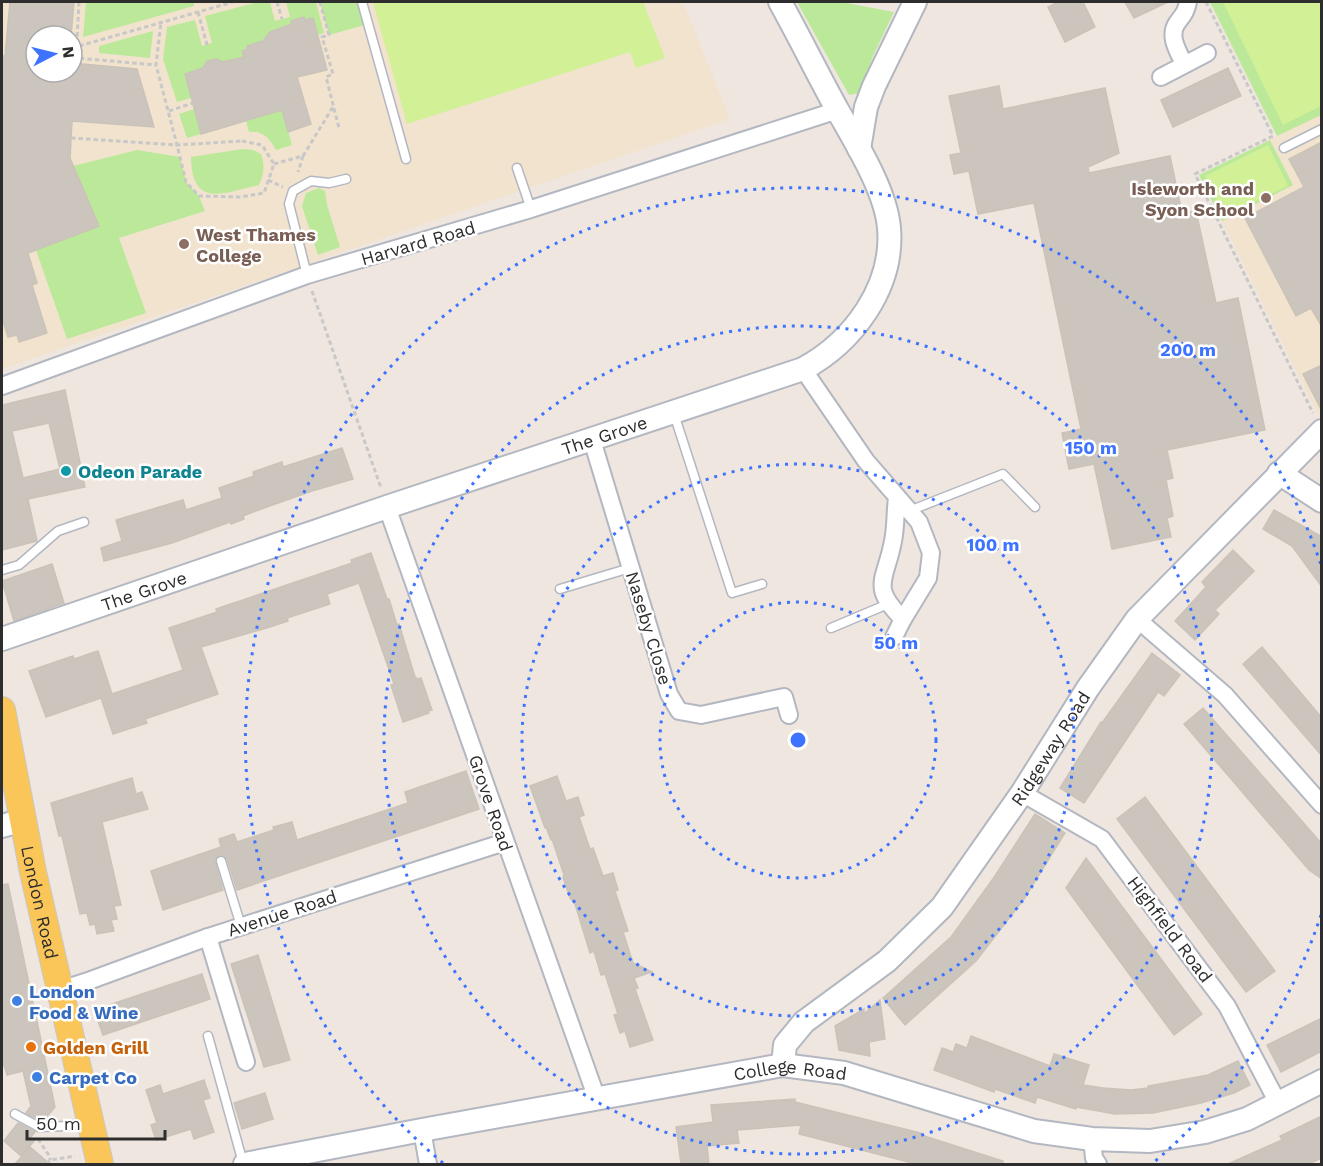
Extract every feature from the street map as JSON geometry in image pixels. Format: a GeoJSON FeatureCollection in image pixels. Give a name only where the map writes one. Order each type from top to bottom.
{"type":"FeatureCollection","features":[{"type":"Feature","properties":{"kind":"main road","name":"London Road"},"geometry":{"type":"LineString","coordinates":[[2,710],[12,823],[60,990],[99,1158]]}},
{"type":"Feature","properties":{"kind":"street","name":"The Grove"},"geometry":{"type":"LineString","coordinates":[[2,639],[387,507],[803,369],[816,362],[843,339],[865,313],[880,287],[889,250],[889,226],[879,192],[859,149],[780,2]]}},
{"type":"Feature","properties":{"kind":"street"},"geometry":{"type":"LineString","coordinates":[[859,149],[866,107],[874,86],[915,2]]}},
{"type":"Feature","properties":{"kind":"street"},"geometry":{"type":"LineString","coordinates":[[1184,64],[1172,39],[1176,25],[1186,13],[1188,2]]}},
{"type":"Feature","properties":{"kind":"street"},"geometry":{"type":"LineString","coordinates":[[1161,77],[1207,53]]}},
{"type":"Feature","properties":{"kind":"street","name":"Harvard Road"},"geometry":{"type":"LineString","coordinates":[[2,386],[307,275],[531,209],[838,110]]}},
{"type":"Feature","properties":{"kind":"street"},"geometry":{"type":"LineString","coordinates":[[803,369],[866,461],[919,522],[931,553],[928,578],[894,637]]}},
{"type":"Feature","properties":{"kind":"street","name":"Ridgeway Road"},"geometry":{"type":"LineString","coordinates":[[783,1065],[785,1045],[804,1022],[887,961],[942,907],[1022,793],[1088,688],[1137,619],[1322,431]]}},
{"type":"Feature","properties":{"kind":"street","name":"Naseby Close"},"geometry":{"type":"LineString","coordinates":[[592,440],[669,694],[679,711],[701,715],[790,696],[789,715]]}},
{"type":"Feature","properties":{"kind":"street"},"geometry":{"type":"LineString","coordinates":[[1279,473],[1320,498]]}},
{"type":"Feature","properties":{"kind":"street"},"geometry":{"type":"LineString","coordinates":[[897,498],[893,541],[883,575],[882,589],[888,604],[903,619]]}},
{"type":"Feature","properties":{"kind":"street","name":"Grove Road"},"geometry":{"type":"LineString","coordinates":[[387,507],[597,1099]]}},
{"type":"Feature","properties":{"kind":"street"},"geometry":{"type":"LineString","coordinates":[[1137,619],[1225,695],[1322,805]]}},
{"type":"Feature","properties":{"kind":"street","name":"Highfield Road"},"geometry":{"type":"LineString","coordinates":[[1022,793],[1102,839],[1227,1006],[1278,1103]]}},
{"type":"Feature","properties":{"kind":"street","name":"Avenue Road"},"geometry":{"type":"LineString","coordinates":[[60,990],[241,926],[505,842]]}},
{"type":"Feature","properties":{"kind":"street"},"geometry":{"type":"LineString","coordinates":[[208,937],[246,1062]]}},
{"type":"Feature","properties":{"kind":"street","name":"College Road"},"geometry":{"type":"LineString","coordinates":[[244,1164],[275,1162],[422,1130],[783,1065],[844,1073],[1034,1131],[1092,1139],[1150,1141],[1205,1132],[1247,1119],[1322,1081]]}},
{"type":"Feature","properties":{"kind":"street"},"geometry":{"type":"LineString","coordinates":[[422,1130],[428,1164]]}},
{"type":"Feature","properties":{"kind":"street"},"geometry":{"type":"LineString","coordinates":[[1092,1139],[1094,1158],[1098,1164]]}},
{"type":"Feature","properties":{"kind":"lane"},"geometry":{"type":"LineString","coordinates":[[362,2],[406,159]]}},
{"type":"Feature","properties":{"kind":"lane"},"geometry":{"type":"LineString","coordinates":[[1284,148],[1322,129]]}},
{"type":"Feature","properties":{"kind":"lane"},"geometry":{"type":"LineString","coordinates":[[517,168],[531,209]]}},
{"type":"Feature","properties":{"kind":"lane"},"geometry":{"type":"LineString","coordinates":[[307,275],[289,204],[293,191],[311,181],[329,183],[346,179]]}},
{"type":"Feature","properties":{"kind":"lane"},"geometry":{"type":"LineString","coordinates":[[674,412],[732,593],[762,584]]}},
{"type":"Feature","properties":{"kind":"lane"},"geometry":{"type":"LineString","coordinates":[[908,511],[1003,474],[1035,507]]}},
{"type":"Feature","properties":{"kind":"lane"},"geometry":{"type":"LineString","coordinates":[[2,570],[19,565],[58,531],[84,522]]}},
{"type":"Feature","properties":{"kind":"lane"},"geometry":{"type":"LineString","coordinates":[[560,589],[630,568]]}},
{"type":"Feature","properties":{"kind":"lane"},"geometry":{"type":"LineString","coordinates":[[831,628],[888,604]]}},
{"type":"Feature","properties":{"kind":"lane"},"geometry":{"type":"LineString","coordinates":[[220,861],[241,926]]}},
{"type":"Feature","properties":{"kind":"lane"},"geometry":{"type":"LineString","coordinates":[[208,1036],[244,1164]]}},
{"type":"Feature","properties":{"kind":"lane"},"geometry":{"type":"LineString","coordinates":[[15,1114],[39,1127],[68,1126],[91,1120]]}},
{"type":"Feature","properties":{"kind":"path"},"geometry":{"type":"LineString","coordinates":[[77,24],[80,2]]}},
{"type":"Feature","properties":{"kind":"path"},"geometry":{"type":"LineString","coordinates":[[84,44],[233,2]]}},
{"type":"Feature","properties":{"kind":"path"},"geometry":{"type":"LineString","coordinates":[[277,2],[282,19]]}},
{"type":"Feature","properties":{"kind":"path"},"geometry":{"type":"LineString","coordinates":[[320,2],[329,35],[322,37],[333,74],[326,76],[339,128]]}},
{"type":"Feature","properties":{"kind":"path"},"geometry":{"type":"LineString","coordinates":[[1206,2],[1273,136],[1195,174],[1322,431]]}},
{"type":"Feature","properties":{"kind":"path"},"geometry":{"type":"LineString","coordinates":[[198,12],[207,45]]}},
{"type":"Feature","properties":{"kind":"path"},"geometry":{"type":"LineString","coordinates":[[161,22],[156,65],[186,182],[199,196],[241,197],[264,193],[274,164]]}},
{"type":"Feature","properties":{"kind":"path"},"geometry":{"type":"LineString","coordinates":[[84,59],[156,65]]}},
{"type":"Feature","properties":{"kind":"path"},"geometry":{"type":"LineString","coordinates":[[168,111],[193,103]]}},
{"type":"Feature","properties":{"kind":"path"},"geometry":{"type":"LineString","coordinates":[[293,191],[303,156],[333,107]]}},
{"type":"Feature","properties":{"kind":"path"},"geometry":{"type":"LineString","coordinates":[[71,138],[177,145],[242,141],[262,145],[274,164]]}},
{"type":"Feature","properties":{"kind":"path"},"geometry":{"type":"LineString","coordinates":[[274,164],[303,156]]}},
{"type":"Feature","properties":{"kind":"path"},"geometry":{"type":"LineString","coordinates":[[307,275],[387,507]]}},
{"type":"Feature","properties":{"kind":"path"},"geometry":{"type":"LineString","coordinates":[[47,1164],[50,1160],[99,1158]]}},
{"type":"Feature","properties":{"kind":"shaded area","name":"West Thames College"},"geometry":{"type":"Polygon","coordinates":[[[2,2],[683,2],[730,119],[2,369],[2,2]]]}},
{"type":"Feature","properties":{"kind":"shaded area","name":"Isleworth and Syon School"},"geometry":{"type":"Polygon","coordinates":[[[1210,2],[1321,2],[1322,411],[1317,413],[1199,175],[1277,136],[1210,2]]]}},
{"type":"Feature","properties":{"kind":"green space"},"geometry":{"type":"Polygon","coordinates":[[[86,2],[194,2],[194,6],[84,37],[86,2]]]}},
{"type":"Feature","properties":{"kind":"green space"},"geometry":{"type":"Polygon","coordinates":[[[258,2],[270,2],[275,21],[290,17],[286,2],[316,2],[324,33],[317,35],[305,20],[292,21],[292,24],[270,32],[265,41],[242,51],[244,57],[222,62],[217,59],[207,61],[203,68],[185,74],[191,98],[177,102],[163,59],[167,27],[195,20],[202,46],[212,43],[205,16],[258,2]]]}},
{"type":"Feature","properties":{"kind":"green space"},"geometry":{"type":"Polygon","coordinates":[[[320,2],[362,2],[368,24],[329,35],[320,2]]]}},
{"type":"Feature","properties":{"kind":"green space"},"geometry":{"type":"Polygon","coordinates":[[[373,2],[643,2],[665,58],[636,68],[630,52],[407,124],[373,2]]]}},
{"type":"Feature","properties":{"kind":"green space"},"geometry":{"type":"Polygon","coordinates":[[[800,2],[841,2],[894,12],[873,56],[860,93],[849,95],[798,4],[800,2]]]}},
{"type":"Feature","properties":{"kind":"green space"},"geometry":{"type":"Polygon","coordinates":[[[1210,2],[1321,2],[1321,115],[1277,136],[1210,2]]]}},
{"type":"Feature","properties":{"kind":"green space"},"geometry":{"type":"Polygon","coordinates":[[[1223,2],[1321,2],[1321,106],[1283,125],[1223,2]]]}},
{"type":"Feature","properties":{"kind":"green space"},"geometry":{"type":"Polygon","coordinates":[[[153,31],[150,58],[99,53],[99,46],[153,31]]]}},
{"type":"Feature","properties":{"kind":"green space"},"geometry":{"type":"Polygon","coordinates":[[[194,109],[201,134],[187,138],[179,114],[194,109]]]}},
{"type":"Feature","properties":{"kind":"green space"},"geometry":{"type":"Polygon","coordinates":[[[282,110],[292,145],[276,150],[266,136],[258,132],[249,132],[246,121],[282,110]]]}},
{"type":"Feature","properties":{"kind":"green space"},"geometry":{"type":"Polygon","coordinates":[[[1270,140],[1293,185],[1222,221],[1199,175],[1270,140]]]}},
{"type":"Feature","properties":{"kind":"green space"},"geometry":{"type":"Polygon","coordinates":[[[1268,145],[1288,186],[1225,216],[1205,176],[1268,145]]]}},
{"type":"Feature","properties":{"kind":"green space"},"geometry":{"type":"Polygon","coordinates":[[[243,149],[261,154],[263,170],[259,185],[222,193],[212,194],[203,191],[197,184],[193,173],[191,157],[243,149]]]}},
{"type":"Feature","properties":{"kind":"green space"},"geometry":{"type":"Polygon","coordinates":[[[137,150],[180,157],[186,182],[199,196],[205,211],[119,238],[146,313],[67,339],[36,250],[98,226],[73,166],[137,150]]]}},
{"type":"Feature","properties":{"kind":"green space"},"geometry":{"type":"Polygon","coordinates":[[[319,188],[325,191],[340,247],[318,255],[302,206],[306,193],[319,188]]]}},
{"type":"Feature","properties":{"kind":"building"},"geometry":{"type":"Polygon","coordinates":[[[10,2],[74,2],[72,24],[24,24],[24,84],[84,84],[84,64],[137,69],[154,127],[72,121],[70,158],[99,226],[28,253],[37,283],[32,285],[47,333],[19,342],[17,335],[8,337],[2,318],[2,56],[5,56],[10,2]]]}},
{"type":"Feature","properties":{"kind":"building"},"geometry":{"type":"Polygon","coordinates":[[[1058,2],[1083,2],[1095,27],[1065,42],[1048,7],[1058,2]]]}},
{"type":"Feature","properties":{"kind":"building"},"geometry":{"type":"Polygon","coordinates":[[[1125,2],[1168,2],[1134,18],[1125,2]]]}},
{"type":"Feature","properties":{"kind":"building"},"geometry":{"type":"Polygon","coordinates":[[[304,17],[305,20],[313,18],[327,70],[297,77],[311,124],[288,132],[282,110],[201,134],[185,74],[203,68],[207,61],[217,59],[222,62],[244,57],[242,51],[248,49],[247,46],[263,41],[270,32],[304,17]]]}},
{"type":"Feature","properties":{"kind":"building"},"geometry":{"type":"Polygon","coordinates":[[[1228,68],[1241,96],[1173,127],[1161,100],[1228,68]]]}},
{"type":"Feature","properties":{"kind":"building"},"geometry":{"type":"Polygon","coordinates":[[[999,86],[1003,109],[1105,88],[1119,153],[1088,167],[1089,173],[1170,156],[1182,213],[1196,211],[1216,303],[1238,298],[1265,430],[1167,450],[1173,478],[1166,480],[1173,516],[1167,518],[1171,537],[1112,549],[1094,464],[1069,469],[1062,433],[1081,429],[1034,203],[978,214],[969,171],[954,174],[950,155],[961,153],[949,96],[999,86]]]}},
{"type":"Feature","properties":{"kind":"building"},"geometry":{"type":"Polygon","coordinates":[[[1322,142],[1322,327],[1311,308],[1296,316],[1245,218],[1304,187],[1289,159],[1322,142]]]}},
{"type":"Feature","properties":{"kind":"building"},"geometry":{"type":"Polygon","coordinates":[[[1322,365],[1322,411],[1303,374],[1322,365]]]}},
{"type":"Feature","properties":{"kind":"building","name":"Odeon Parade"},"geometry":{"type":"Polygon","coordinates":[[[65,390],[85,487],[28,499],[37,541],[2,550],[2,405],[65,390]],[[49,423],[12,431],[23,478],[60,469],[49,423]]]}},
{"type":"Feature","properties":{"kind":"building"},"geometry":{"type":"Polygon","coordinates":[[[342,448],[353,479],[253,512],[243,516],[244,519],[231,524],[230,522],[172,543],[104,561],[101,548],[122,541],[116,520],[183,500],[186,510],[222,498],[219,488],[254,476],[253,472],[282,462],[283,467],[342,448]]]}},
{"type":"Feature","properties":{"kind":"building"},"geometry":{"type":"Polygon","coordinates":[[[1274,510],[1322,537],[1322,587],[1292,546],[1263,529],[1274,510]]]}},
{"type":"Feature","properties":{"kind":"building"},"geometry":{"type":"Polygon","coordinates":[[[1233,550],[1254,571],[1215,610],[1219,614],[1195,640],[1175,621],[1206,587],[1202,582],[1233,550]]]}},
{"type":"Feature","properties":{"kind":"building"},"geometry":{"type":"Polygon","coordinates":[[[371,553],[397,625],[399,624],[415,677],[421,678],[432,710],[428,711],[429,713],[403,722],[391,685],[394,684],[359,583],[327,594],[330,604],[287,618],[288,621],[270,627],[201,647],[218,694],[145,719],[147,723],[113,734],[101,698],[46,717],[29,671],[73,656],[74,659],[98,651],[112,694],[183,670],[169,628],[217,612],[216,609],[352,563],[351,560],[371,553]]]}},
{"type":"Feature","properties":{"kind":"building"},"geometry":{"type":"Polygon","coordinates":[[[52,564],[64,603],[14,621],[2,581],[52,564]]]}},
{"type":"Feature","properties":{"kind":"building"},"geometry":{"type":"Polygon","coordinates":[[[1262,647],[1322,718],[1322,756],[1243,664],[1262,647]]]}},
{"type":"Feature","properties":{"kind":"building"},"geometry":{"type":"Polygon","coordinates":[[[1152,653],[1180,675],[1164,696],[1158,692],[1084,803],[1060,788],[1101,722],[1152,653]]]}},
{"type":"Feature","properties":{"kind":"building"},"geometry":{"type":"Polygon","coordinates":[[[1203,708],[1322,844],[1322,879],[1309,870],[1184,724],[1203,708]]]}},
{"type":"Feature","properties":{"kind":"building"},"geometry":{"type":"Polygon","coordinates":[[[466,771],[479,809],[237,890],[227,859],[219,855],[215,862],[223,890],[163,910],[151,871],[221,847],[219,839],[234,834],[237,842],[292,822],[297,840],[408,803],[405,792],[466,771]]]}},
{"type":"Feature","properties":{"kind":"building"},"geometry":{"type":"Polygon","coordinates":[[[557,776],[566,801],[578,797],[584,815],[579,817],[590,849],[593,848],[603,876],[613,873],[618,890],[615,891],[628,931],[623,932],[633,963],[652,972],[634,978],[638,988],[635,989],[653,1040],[630,1047],[625,1031],[620,1033],[614,1015],[618,1014],[605,974],[601,975],[594,951],[590,953],[575,904],[570,898],[552,839],[545,828],[530,786],[557,776]]]}},
{"type":"Feature","properties":{"kind":"building"},"geometry":{"type":"Polygon","coordinates":[[[132,778],[136,794],[142,792],[148,809],[102,822],[121,905],[114,906],[117,919],[111,920],[114,931],[97,934],[95,924],[90,925],[87,913],[80,914],[62,836],[59,836],[51,803],[132,778]]]}},
{"type":"Feature","properties":{"kind":"building"},"geometry":{"type":"Polygon","coordinates":[[[1145,797],[1275,971],[1246,992],[1117,819],[1145,797]]]}},
{"type":"Feature","properties":{"kind":"building"},"geometry":{"type":"Polygon","coordinates":[[[1035,814],[1065,833],[1024,899],[976,961],[905,1025],[883,998],[951,937],[995,876],[1035,814]]]}},
{"type":"Feature","properties":{"kind":"building"},"geometry":{"type":"Polygon","coordinates":[[[1086,858],[1202,1014],[1174,1035],[1066,888],[1086,858]]]}},
{"type":"Feature","properties":{"kind":"building"},"geometry":{"type":"Polygon","coordinates":[[[8,884],[55,1107],[41,1121],[26,1113],[31,1106],[23,1071],[7,1075],[2,1062],[2,885],[8,884]]]}},
{"type":"Feature","properties":{"kind":"building"},"geometry":{"type":"Polygon","coordinates":[[[258,955],[290,1060],[264,1067],[231,964],[258,955]]]}},
{"type":"Feature","properties":{"kind":"building"},"geometry":{"type":"Polygon","coordinates":[[[202,974],[210,999],[103,1035],[94,1010],[202,974]]]}},
{"type":"Feature","properties":{"kind":"building"},"geometry":{"type":"Polygon","coordinates":[[[880,1000],[885,1039],[869,1042],[870,1056],[839,1050],[835,1026],[864,1009],[864,1014],[880,1000]]]}},
{"type":"Feature","properties":{"kind":"building"},"geometry":{"type":"Polygon","coordinates":[[[1322,1018],[1322,1051],[1281,1072],[1267,1045],[1322,1018]]]}},
{"type":"Feature","properties":{"kind":"building"},"geometry":{"type":"Polygon","coordinates":[[[971,1036],[1050,1066],[1054,1054],[1089,1065],[1083,1085],[1131,1090],[1148,1088],[1148,1086],[1208,1075],[1238,1061],[1250,1085],[1234,1093],[1201,1103],[1153,1113],[1115,1114],[1076,1107],[1076,1109],[1037,1097],[1035,1103],[995,1089],[994,1092],[934,1070],[942,1048],[953,1052],[956,1044],[967,1048],[971,1036]]]}},
{"type":"Feature","properties":{"kind":"building"},"geometry":{"type":"Polygon","coordinates":[[[204,1080],[210,1098],[203,1100],[214,1132],[194,1139],[191,1129],[156,1140],[151,1125],[157,1123],[146,1090],[160,1085],[163,1094],[204,1080]]]}},
{"type":"Feature","properties":{"kind":"building"},"geometry":{"type":"Polygon","coordinates":[[[265,1093],[273,1119],[242,1129],[234,1103],[265,1093]]]}},
{"type":"Feature","properties":{"kind":"building"},"geometry":{"type":"Polygon","coordinates":[[[795,1099],[795,1102],[921,1133],[921,1135],[1003,1161],[1003,1164],[916,1164],[799,1134],[801,1125],[737,1130],[739,1143],[707,1146],[709,1164],[681,1164],[676,1127],[713,1122],[711,1105],[795,1099]]]}},
{"type":"Feature","properties":{"kind":"building"},"geometry":{"type":"Polygon","coordinates":[[[1322,1116],[1322,1158],[1308,1164],[1228,1164],[1282,1140],[1280,1136],[1322,1116]]]}},
{"type":"Feature","properties":{"kind":"building"},"geometry":{"type":"Polygon","coordinates":[[[18,1123],[35,1132],[30,1138],[34,1141],[21,1156],[4,1141],[18,1123]]]}},
{"type":"Feature","properties":{"kind":"building"},"geometry":{"type":"Polygon","coordinates":[[[30,1147],[50,1164],[15,1164],[30,1147]]]}},
{"type":"Feature","properties":{"kind":"place","name":"Isleworth and Syon School"},"geometry":{"type":"Point","coordinates":[1266,198]}},
{"type":"Feature","properties":{"kind":"place","name":"West Thames College"},"geometry":{"type":"Point","coordinates":[184,244]}},
{"type":"Feature","properties":{"kind":"place","name":"Odeon Parade"},"geometry":{"type":"Point","coordinates":[66,471]}},
{"type":"Feature","properties":{"kind":"place","name":"London Food & Wine"},"geometry":{"type":"Point","coordinates":[17,1001]}},
{"type":"Feature","properties":{"kind":"place","name":"Golden Grill"},"geometry":{"type":"Point","coordinates":[31,1047]}},
{"type":"Feature","properties":{"kind":"place","name":"Carpet Co"},"geometry":{"type":"Point","coordinates":[37,1077]}}]}
